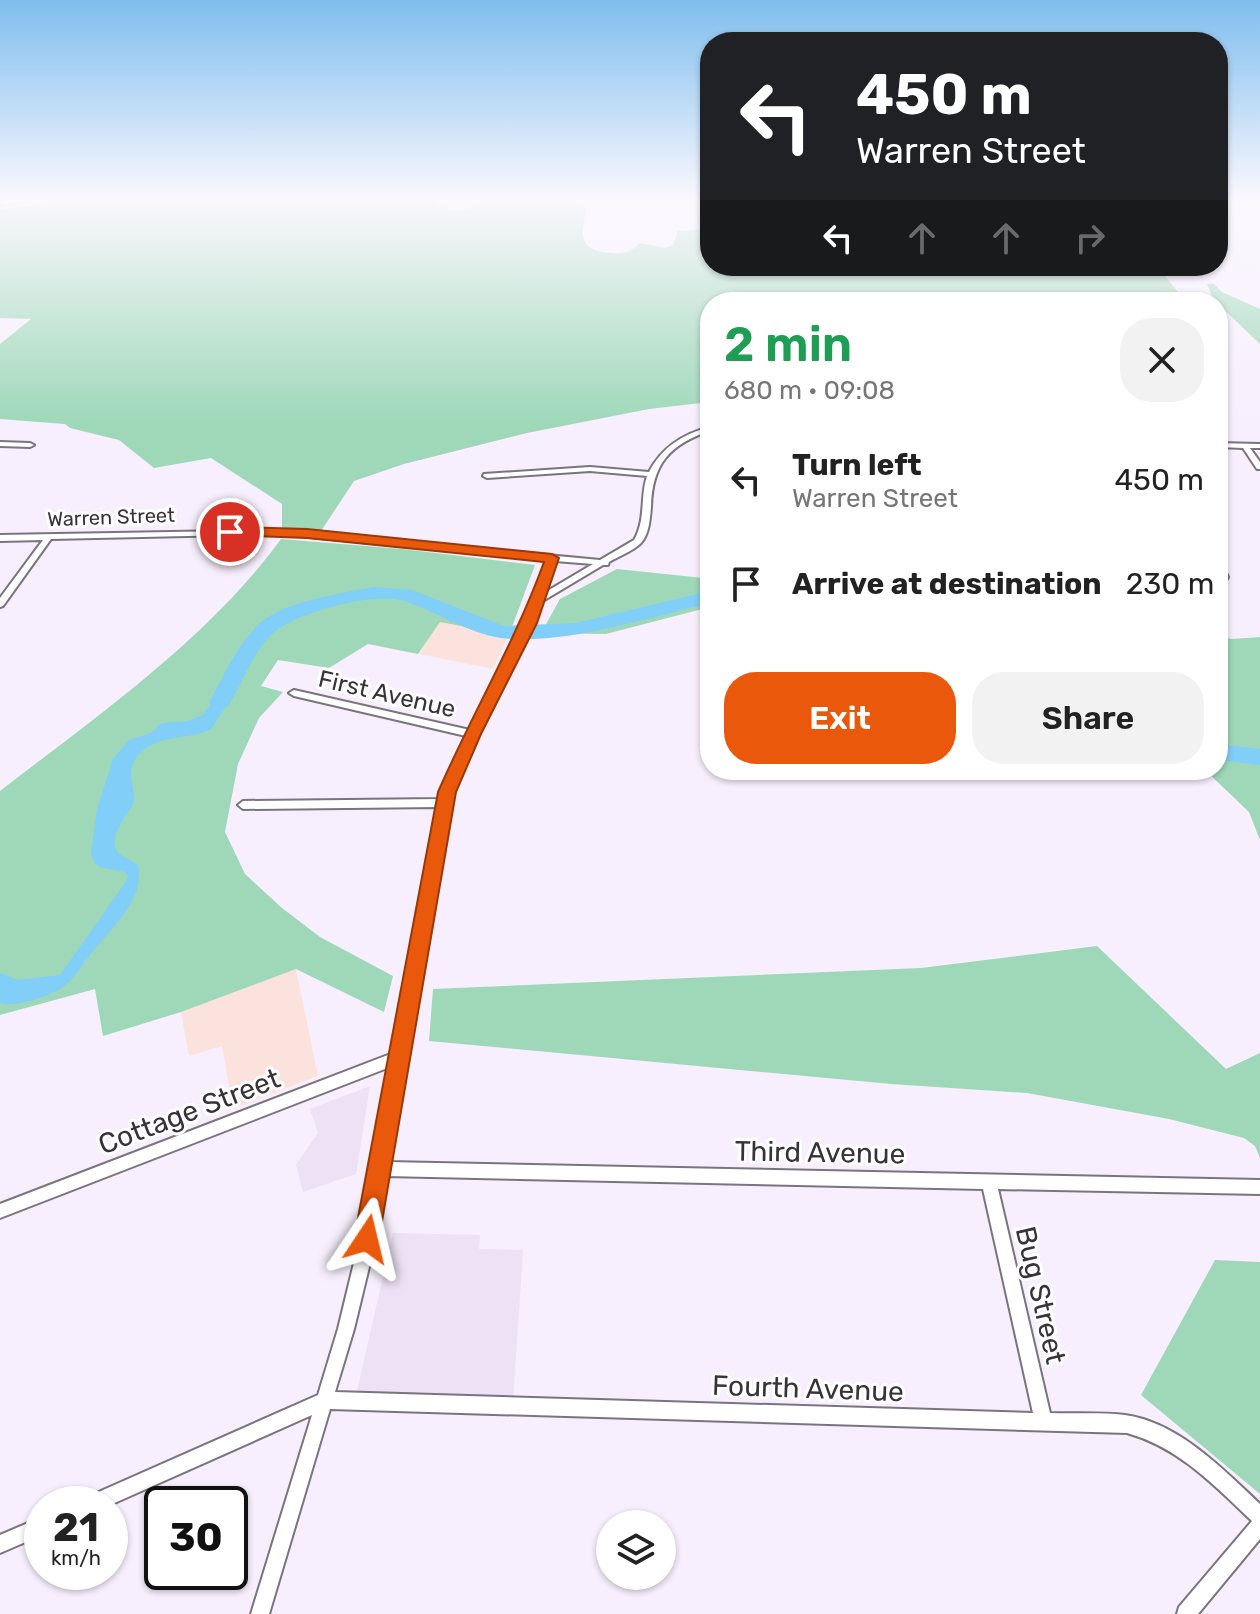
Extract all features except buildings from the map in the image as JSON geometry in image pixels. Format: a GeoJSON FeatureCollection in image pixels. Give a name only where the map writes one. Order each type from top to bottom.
{"type":"FeatureCollection","features":[{"type":"Feature","properties":{"kind":"street"},"geometry":{"type":"LineString","coordinates":[[538,600],[632,547],[642,535],[650,474],[659,458],[679,442],[700,433]]}},
{"type":"Feature","properties":{"kind":"street"},"geometry":{"type":"LineString","coordinates":[[0,444],[30,445]]}},
{"type":"Feature","properties":{"kind":"street"},"geometry":{"type":"LineString","coordinates":[[1228,445],[1260,446]]}},
{"type":"Feature","properties":{"kind":"street"},"geometry":{"type":"LineString","coordinates":[[1245,446],[1260,467]]}},
{"type":"Feature","properties":{"kind":"street"},"geometry":{"type":"LineString","coordinates":[[487,476],[590,469],[650,474]]}},
{"type":"Feature","properties":{"kind":"street","name":"Warren Street"},"geometry":{"type":"LineString","coordinates":[[0,538],[280,532],[605,563]]}},
{"type":"Feature","properties":{"kind":"street"},"geometry":{"type":"LineString","coordinates":[[0,604],[49,537]]}},
{"type":"Feature","properties":{"kind":"street"},"geometry":{"type":"LineString","coordinates":[[260,1614],[357,1283],[450,781],[529,623],[552,558]]}},
{"type":"Feature","properties":{"kind":"street","name":"First Avenue"},"geometry":{"type":"LineString","coordinates":[[294,693],[472,734]]}},
{"type":"Feature","properties":{"kind":"street"},"geometry":{"type":"LineString","coordinates":[[243,805],[444,803]]}},
{"type":"Feature","properties":{"kind":"street","name":"Cottage Street"},"geometry":{"type":"LineString","coordinates":[[0,1211],[397,1058]]}},
{"type":"Feature","properties":{"kind":"street","name":"Third Avenue"},"geometry":{"type":"LineString","coordinates":[[378,1169],[1260,1187]]}},
{"type":"Feature","properties":{"kind":"street","name":"Bug Street"},"geometry":{"type":"LineString","coordinates":[[989,1182],[1043,1420]]}},
{"type":"Feature","properties":{"kind":"street"},"geometry":{"type":"LineString","coordinates":[[128,1488],[325,1400]]}},
{"type":"Feature","properties":{"kind":"street","name":"Fourth Avenue"},"geometry":{"type":"LineString","coordinates":[[325,1400],[1127,1424],[1155,1432],[1212,1471],[1260,1516]]}},
{"type":"Feature","properties":{"kind":"street"},"geometry":{"type":"LineString","coordinates":[[1186,1614],[1260,1525]]}},
{"type":"Feature","properties":{"kind":"street"},"geometry":{"type":"LineString","coordinates":[[0,1544],[24,1534]]}},
{"type":"Feature","properties":{"kind":"shaded area"},"geometry":{"type":"Polygon","coordinates":[[[440,621],[509,635],[493,669],[419,654],[440,621]]]}},
{"type":"Feature","properties":{"kind":"shaded area"},"geometry":{"type":"Polygon","coordinates":[[[296,969],[318,1076],[233,1109],[222,1046],[189,1056],[181,1012],[296,969]]]}},
{"type":"Feature","properties":{"kind":"shaded area"},"geometry":{"type":"Polygon","coordinates":[[[370,1086],[356,1174],[303,1192],[296,1165],[318,1133],[310,1109],[370,1086]]]}},
{"type":"Feature","properties":{"kind":"shaded area"},"geometry":{"type":"Polygon","coordinates":[[[393,1233],[480,1235],[479,1249],[523,1250],[513,1401],[356,1395],[393,1233]]]}},
{"type":"Feature","properties":{"kind":"green space"},"geometry":{"type":"Polygon","coordinates":[[[0,274],[1165,276],[1178,292],[700,292],[700,403],[649,409],[527,433],[404,464],[354,481],[321,531],[282,529],[282,504],[211,458],[154,468],[119,440],[70,428],[65,424],[0,419],[0,344],[31,319],[0,318],[0,274]]]}},
{"type":"Feature","properties":{"kind":"green space"},"geometry":{"type":"Polygon","coordinates":[[[1207,284],[1214,284],[1222,292],[1210,292],[1207,284]]]}},
{"type":"Feature","properties":{"kind":"green space"},"geometry":{"type":"Polygon","coordinates":[[[1228,295],[1260,309],[1260,344],[1228,313],[1228,295]]]}},
{"type":"Feature","properties":{"kind":"green space"},"geometry":{"type":"Polygon","coordinates":[[[281,539],[535,565],[509,635],[440,622],[418,654],[368,644],[329,668],[278,660],[261,686],[283,692],[259,718],[238,764],[225,832],[245,874],[282,908],[320,937],[393,976],[384,1012],[296,969],[181,1012],[103,1036],[95,989],[0,1015],[0,791],[185,643],[252,576],[281,539]]]}},
{"type":"Feature","properties":{"kind":"green space"},"geometry":{"type":"Polygon","coordinates":[[[617,569],[700,578],[700,610],[606,634],[541,633],[560,599],[617,569]]]}},
{"type":"Feature","properties":{"kind":"green space"},"geometry":{"type":"Polygon","coordinates":[[[1260,637],[1260,840],[1249,812],[1215,780],[1228,780],[1228,638],[1260,637]]]}},
{"type":"Feature","properties":{"kind":"green space"},"geometry":{"type":"Polygon","coordinates":[[[1097,946],[1226,1069],[1260,1053],[1260,1158],[1255,1146],[1244,1138],[1169,1119],[1027,1093],[891,1084],[429,1041],[433,989],[921,968],[1097,946]]]}},
{"type":"Feature","properties":{"kind":"green space"},"geometry":{"type":"Polygon","coordinates":[[[1215,1260],[1260,1262],[1260,1494],[1141,1395],[1215,1260]]]}},
{"type":"Feature","properties":{"kind":"water"},"geometry":{"type":"Polygon","coordinates":[[[238,666],[226,706],[211,729],[153,744],[133,764],[134,799],[115,840],[118,853],[138,865],[137,889],[126,912],[60,989],[22,1003],[0,1003],[0,973],[18,980],[60,975],[125,883],[128,876],[125,872],[100,867],[95,864],[91,853],[97,809],[113,759],[129,740],[151,733],[162,723],[188,721],[203,715],[238,666]]]}},
{"type":"Feature","properties":{"kind":"waterway"},"geometry":{"type":"LineString","coordinates":[[220,702],[252,645],[265,629],[280,619],[321,604],[374,593],[405,594],[452,615],[502,632],[576,629],[700,599]]}},
{"type":"Feature","properties":{"kind":"waterway"},"geometry":{"type":"LineString","coordinates":[[1228,753],[1260,757]]}},
{"type":"Feature","properties":{"kind":"route"},"geometry":{"type":"LineString","coordinates":[[230,532],[307,534],[552,558],[529,623],[454,771],[444,803],[367,1239]]}}]}
